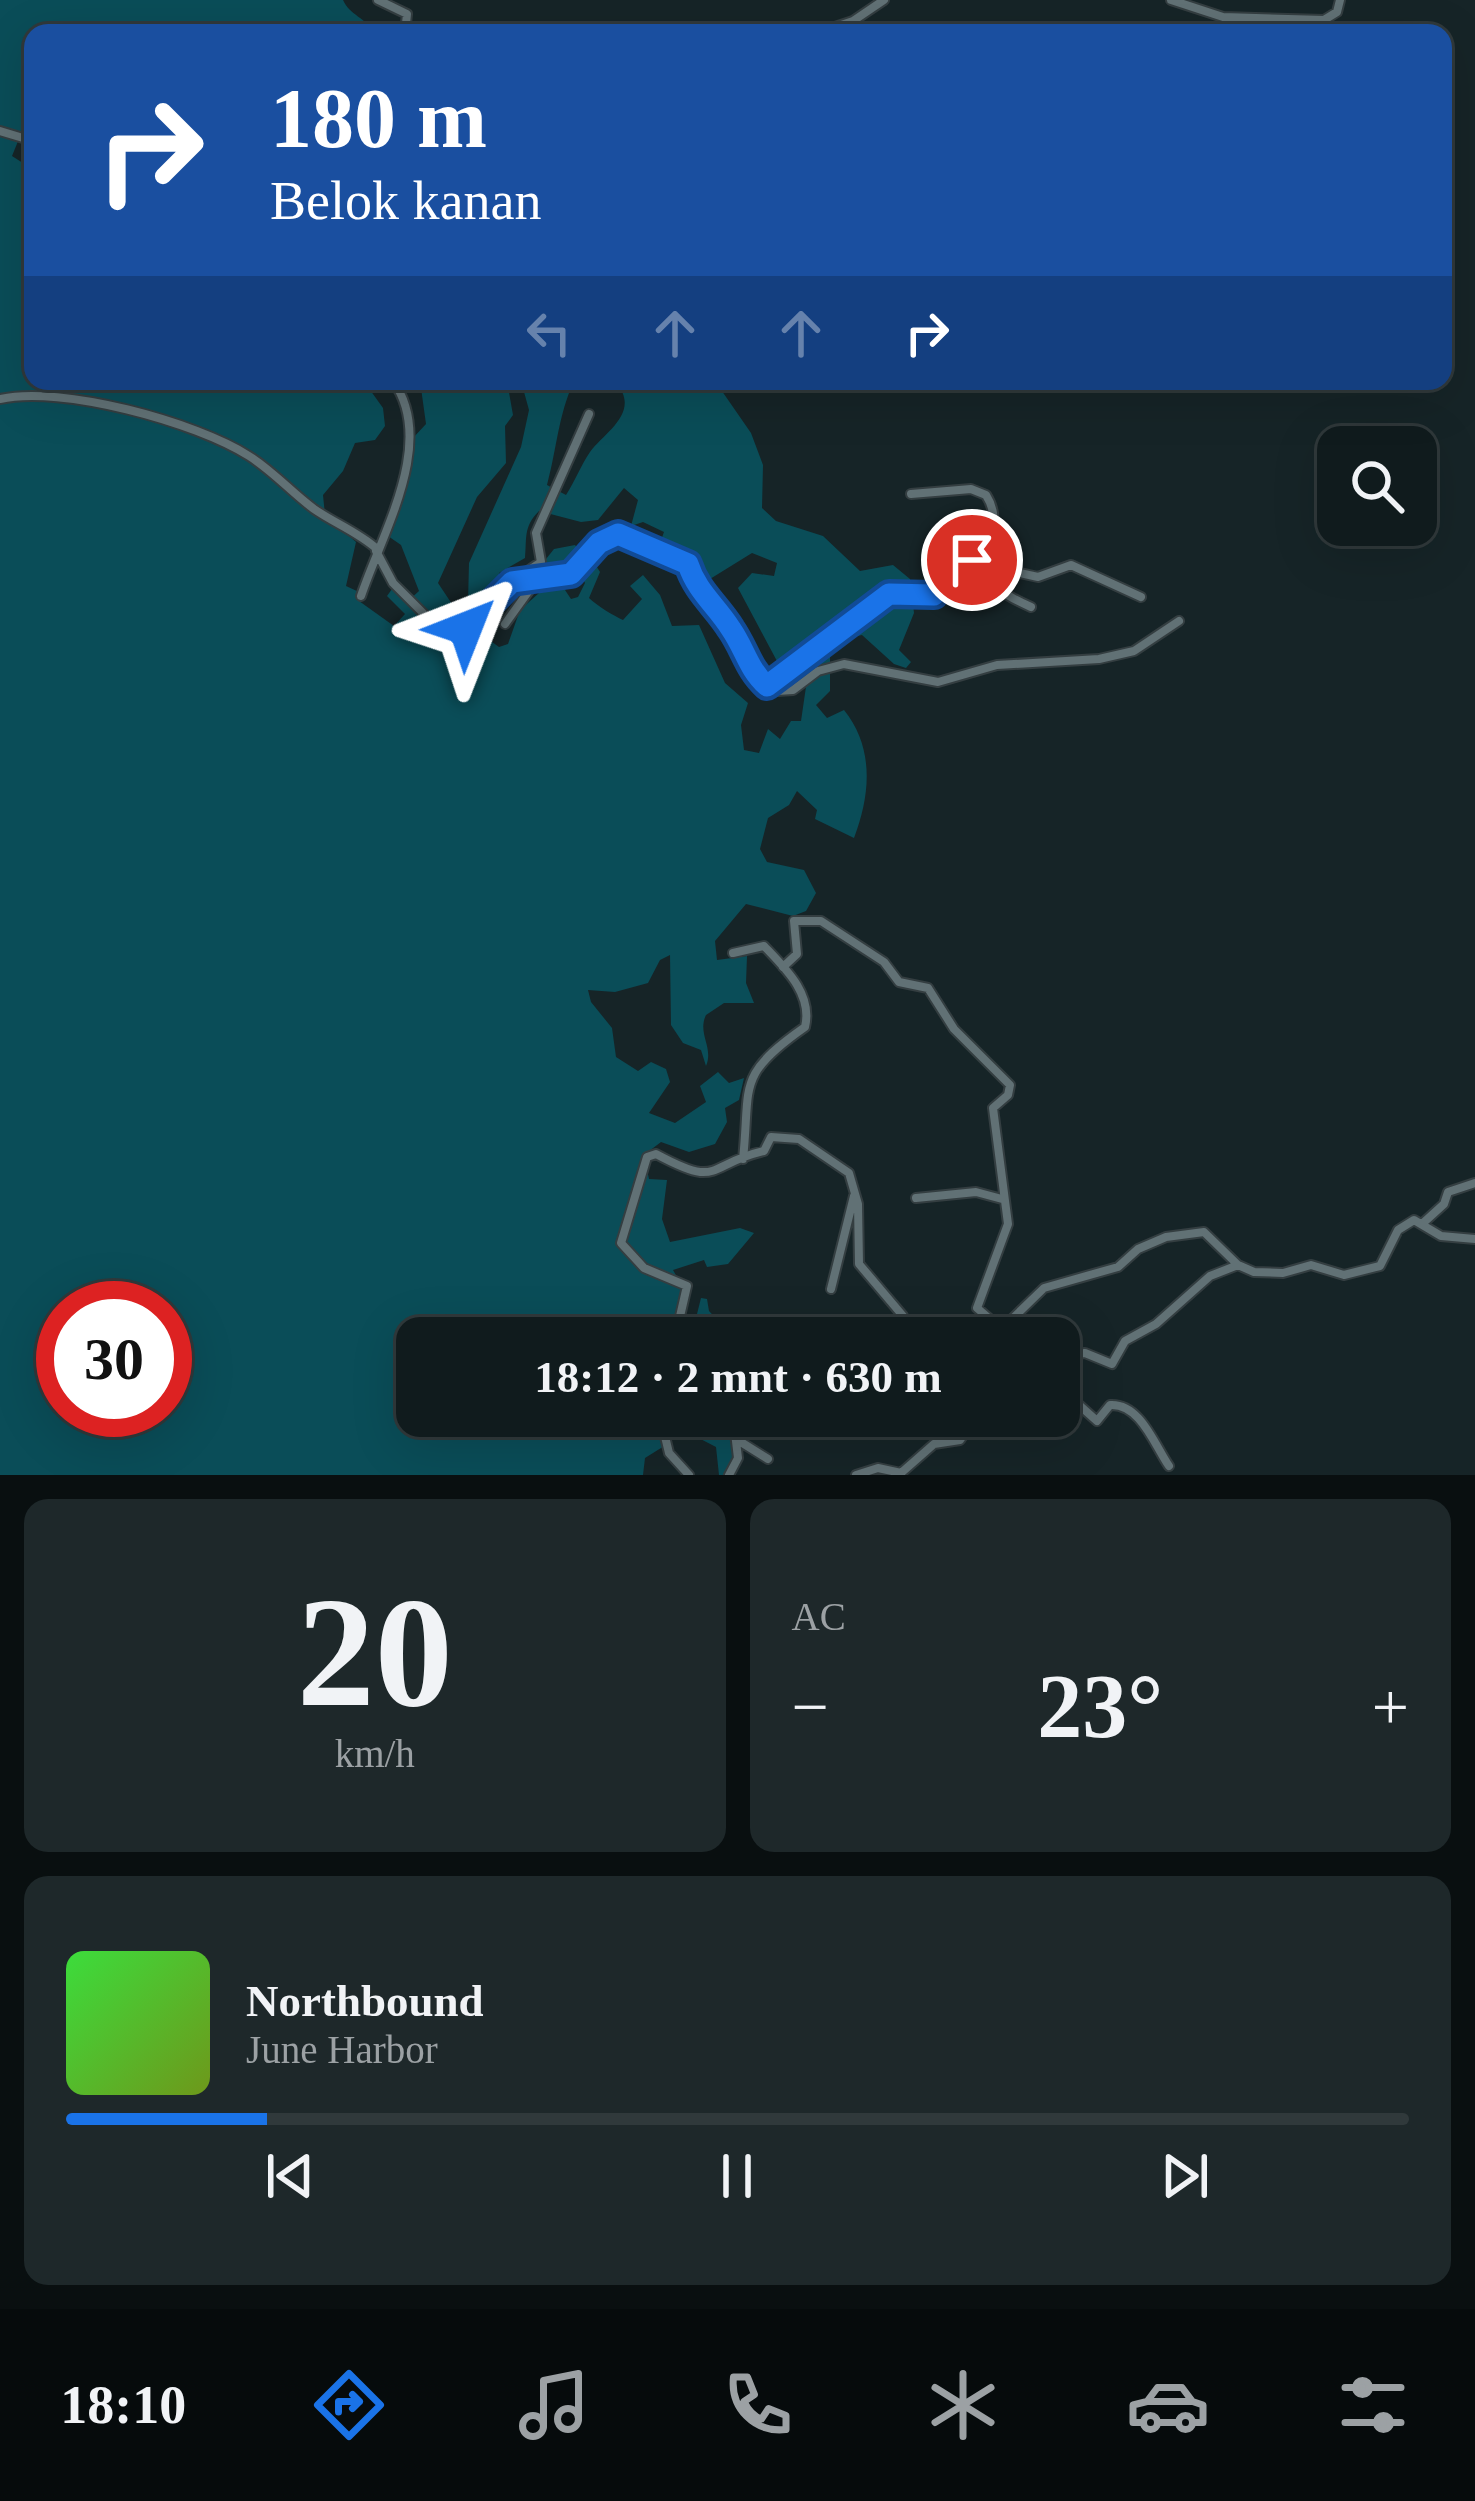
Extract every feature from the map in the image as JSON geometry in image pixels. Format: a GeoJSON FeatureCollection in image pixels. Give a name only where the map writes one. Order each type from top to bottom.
{"type":"FeatureCollection","features":[{"type":"Feature","properties":{"kind":"street"},"geometry":{"type":"LineString","coordinates":[[379,0],[407,14],[406,24]]}},
{"type":"Feature","properties":{"kind":"street"},"geometry":{"type":"LineString","coordinates":[[844,24],[884,0]]}},
{"type":"Feature","properties":{"kind":"street"},"geometry":{"type":"LineString","coordinates":[[1171,0],[1223,17],[1324,20],[1337,12],[1340,0]]}},
{"type":"Feature","properties":{"kind":"street"},"geometry":{"type":"LineString","coordinates":[[362,596],[395,505],[412,428],[409,406],[399,390]]}},
{"type":"Feature","properties":{"kind":"street"},"geometry":{"type":"LineString","coordinates":[[0,399],[46,393],[123,412],[153,413],[244,452],[316,511],[376,549],[393,583],[450,640],[512,582],[541,562],[536,533],[589,414]]}},
{"type":"Feature","properties":{"kind":"street"},"geometry":{"type":"LineString","coordinates":[[911,494],[971,489],[986,495],[993,517],[982,562],[994,590],[1031,607]]}},
{"type":"Feature","properties":{"kind":"street"},"geometry":{"type":"LineString","coordinates":[[512,582],[571,574],[614,534],[674,555],[688,564],[698,591],[728,624],[751,670],[767,686],[786,692],[818,671],[844,664],[938,682],[997,665],[1100,659],[1134,651],[1179,621]]}},
{"type":"Feature","properties":{"kind":"street"},"geometry":{"type":"LineString","coordinates":[[767,686],[889,594],[934,595],[944,575],[958,563],[982,562],[1039,577],[1071,565],[1141,597]]}},
{"type":"Feature","properties":{"kind":"street"},"geometry":{"type":"LineString","coordinates":[[506,624],[537,580]]}},
{"type":"Feature","properties":{"kind":"street"},"geometry":{"type":"LineString","coordinates":[[784,967],[799,948],[794,921],[805,917],[869,952],[899,982],[932,992],[956,1031],[1010,1085],[1008,1095],[993,1108],[1007,1229],[977,1308],[982,1317]]}},
{"type":"Feature","properties":{"kind":"street"},"geometry":{"type":"LineString","coordinates":[[733,953],[762,944],[803,993],[807,1021],[763,1060],[746,1095],[743,1160]]}},
{"type":"Feature","properties":{"kind":"street"},"geometry":{"type":"LineString","coordinates":[[679,1317],[687,1286],[644,1268],[621,1243],[647,1157],[656,1154],[698,1174],[764,1151],[771,1137],[791,1137],[849,1174],[856,1188],[859,1264],[899,1317]]}},
{"type":"Feature","properties":{"kind":"street"},"geometry":{"type":"LineString","coordinates":[[1422,1224],[1444,1204],[1448,1192],[1475,1183]]}},
{"type":"Feature","properties":{"kind":"street"},"geometry":{"type":"LineString","coordinates":[[831,1289],[856,1188]]}},
{"type":"Feature","properties":{"kind":"street"},"geometry":{"type":"LineString","coordinates":[[916,1198],[976,1192],[1002,1199]]}},
{"type":"Feature","properties":{"kind":"street"},"geometry":{"type":"LineString","coordinates":[[1011,1317],[1044,1288],[1118,1267],[1138,1249],[1166,1237],[1204,1232],[1238,1265],[1267,1274],[1310,1265],[1344,1275],[1384,1262],[1404,1225],[1422,1224],[1441,1236],[1475,1239]]}},
{"type":"Feature","properties":{"kind":"street"},"geometry":{"type":"LineString","coordinates":[[1080,1353],[1112,1364],[1125,1341],[1156,1324],[1175,1303],[1182,1304],[1205,1279],[1238,1265]]}},
{"type":"Feature","properties":{"kind":"street"},"geometry":{"type":"LineString","coordinates":[[1080,1406],[1096,1421],[1110,1405],[1124,1406],[1139,1418],[1168,1466]]}},
{"type":"Feature","properties":{"kind":"street"},"geometry":{"type":"LineString","coordinates":[[665,1437],[669,1453],[689,1475]]}},
{"type":"Feature","properties":{"kind":"street"},"geometry":{"type":"LineString","coordinates":[[856,1475],[878,1468],[902,1473],[934,1444],[962,1437]]}},
{"type":"Feature","properties":{"kind":"street"},"geometry":{"type":"LineString","coordinates":[[734,1438],[768,1459]]}},
{"type":"Feature","properties":{"kind":"street"},"geometry":{"type":"LineString","coordinates":[[729,1475],[738,1458],[734,1438]]}},
{"type":"Feature","properties":{"kind":"shaded area"},"geometry":{"type":"Polygon","coordinates":[[[0,0],[343,0],[367,24],[24,24],[24,129],[12,156],[24,164],[24,390],[370,390],[383,408],[385,426],[375,440],[355,443],[343,471],[323,495],[325,515],[356,542],[346,586],[359,592],[359,601],[394,626],[405,614],[387,596],[392,589],[407,602],[419,591],[401,545],[388,536],[413,438],[426,424],[421,390],[509,390],[513,415],[505,426],[506,463],[477,497],[438,583],[452,604],[468,602],[469,563],[521,447],[529,410],[523,390],[571,390],[547,485],[566,495],[590,452],[619,420],[625,402],[621,390],[721,390],[751,433],[763,465],[762,508],[776,521],[823,536],[860,571],[893,565],[910,579],[914,613],[899,650],[911,662],[906,668],[894,664],[862,635],[837,641],[830,656],[830,691],[816,705],[827,718],[844,710],[861,739],[866,788],[854,838],[815,819],[817,810],[797,791],[789,805],[768,818],[760,849],[767,862],[804,870],[816,893],[806,911],[793,916],[746,904],[715,941],[717,960],[747,956],[746,983],[754,1003],[724,1003],[706,1015],[706,1066],[701,1050],[683,1043],[671,1025],[670,955],[660,960],[648,983],[615,992],[588,990],[591,1002],[612,1028],[616,1057],[638,1071],[651,1062],[666,1069],[670,1082],[649,1113],[675,1123],[706,1102],[700,1086],[718,1072],[729,1083],[744,1078],[739,1100],[725,1108],[727,1122],[715,1144],[689,1152],[661,1142],[644,1155],[649,1179],[667,1180],[662,1219],[670,1242],[740,1228],[754,1233],[728,1264],[707,1267],[704,1260],[673,1270],[683,1288],[682,1317],[396,1317],[396,1437],[669,1437],[669,1443],[645,1458],[643,1475],[0,1475],[0,0]],[[624,488],[598,520],[581,522],[539,511],[528,528],[525,558],[499,573],[508,592],[489,620],[488,639],[499,647],[508,644],[520,610],[539,593],[534,574],[554,549],[575,545],[579,550],[565,570],[572,581],[565,590],[571,599],[578,597],[585,583],[581,575],[595,564],[600,572],[589,598],[610,613],[623,620],[642,599],[630,586],[643,575],[660,595],[672,626],[699,625],[725,683],[748,703],[741,725],[744,750],[759,753],[768,729],[780,739],[791,721],[801,721],[808,673],[800,670],[786,678],[738,588],[752,573],[774,576],[777,563],[752,553],[710,579],[706,588],[694,563],[660,543],[664,532],[643,522],[631,526],[638,500],[624,488]]]}},
{"type":"Feature","properties":{"kind":"shaded area"},"geometry":{"type":"Polygon","coordinates":[[[701,1298],[707,1299],[715,1317],[696,1317],[701,1298]]]}},
{"type":"Feature","properties":{"kind":"shaded area"},"geometry":{"type":"Polygon","coordinates":[[[697,1437],[734,1437],[736,1457],[725,1475],[719,1475],[716,1447],[697,1437]]]}},
{"type":"Feature","properties":{"kind":"route"},"geometry":{"type":"LineString","coordinates":[[466,628],[512,582],[571,574],[599,543],[618,534],[688,564],[698,591],[728,624],[751,670],[767,686],[889,594],[934,595],[946,573],[972,560]]}}]}
